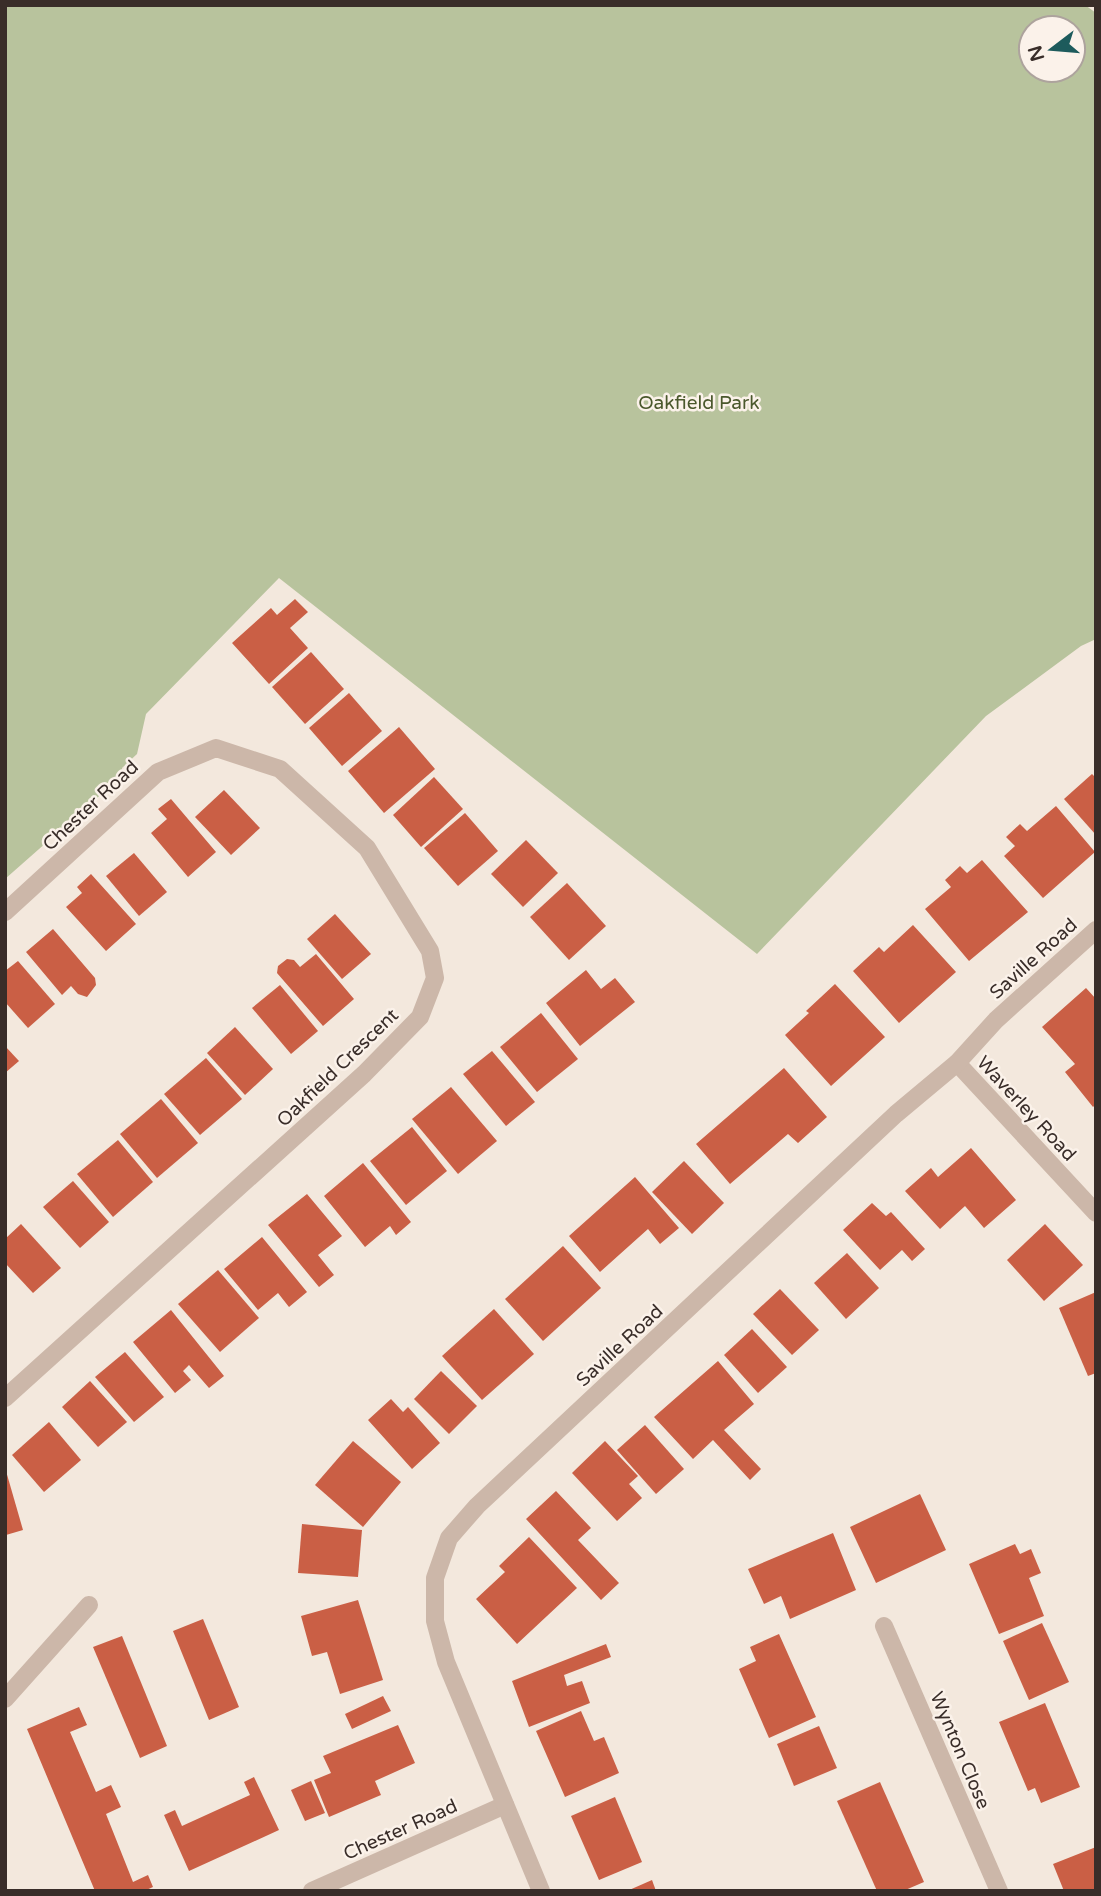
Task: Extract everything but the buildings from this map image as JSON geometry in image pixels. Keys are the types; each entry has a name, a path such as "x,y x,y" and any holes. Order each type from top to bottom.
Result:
{"street":[{"name":"Chester Road","path":"5,912 158,772 216,748"},
{"name":"Oakfield Crescent","path":"5,1398 364,1074 420,1017 435,978 430,951 367,848 280,769 216,748"},
{"name":"Saville Road","path":"541,1891 446,1662 435,1621 435,1578 449,1538 477,1506 876,1133 957,1063 996,1020 1096,930"},
{"name":"Waverley Road","path":"957,1063 1096,1213"},
{"path":"5,1699 89,1605"},
{"name":"Wynton Close","path":"884,1626 999,1891"},
{"name":"Chester Road","path":"312,1891 505,1805"}],"green space":[{"name":"Oakfield Park","path":"5,5 1085,5 1096,13 1096,639 1081,646 986,716 757,954 279,578 146,714 137,754 122,768 123,775 5,879"}]}
